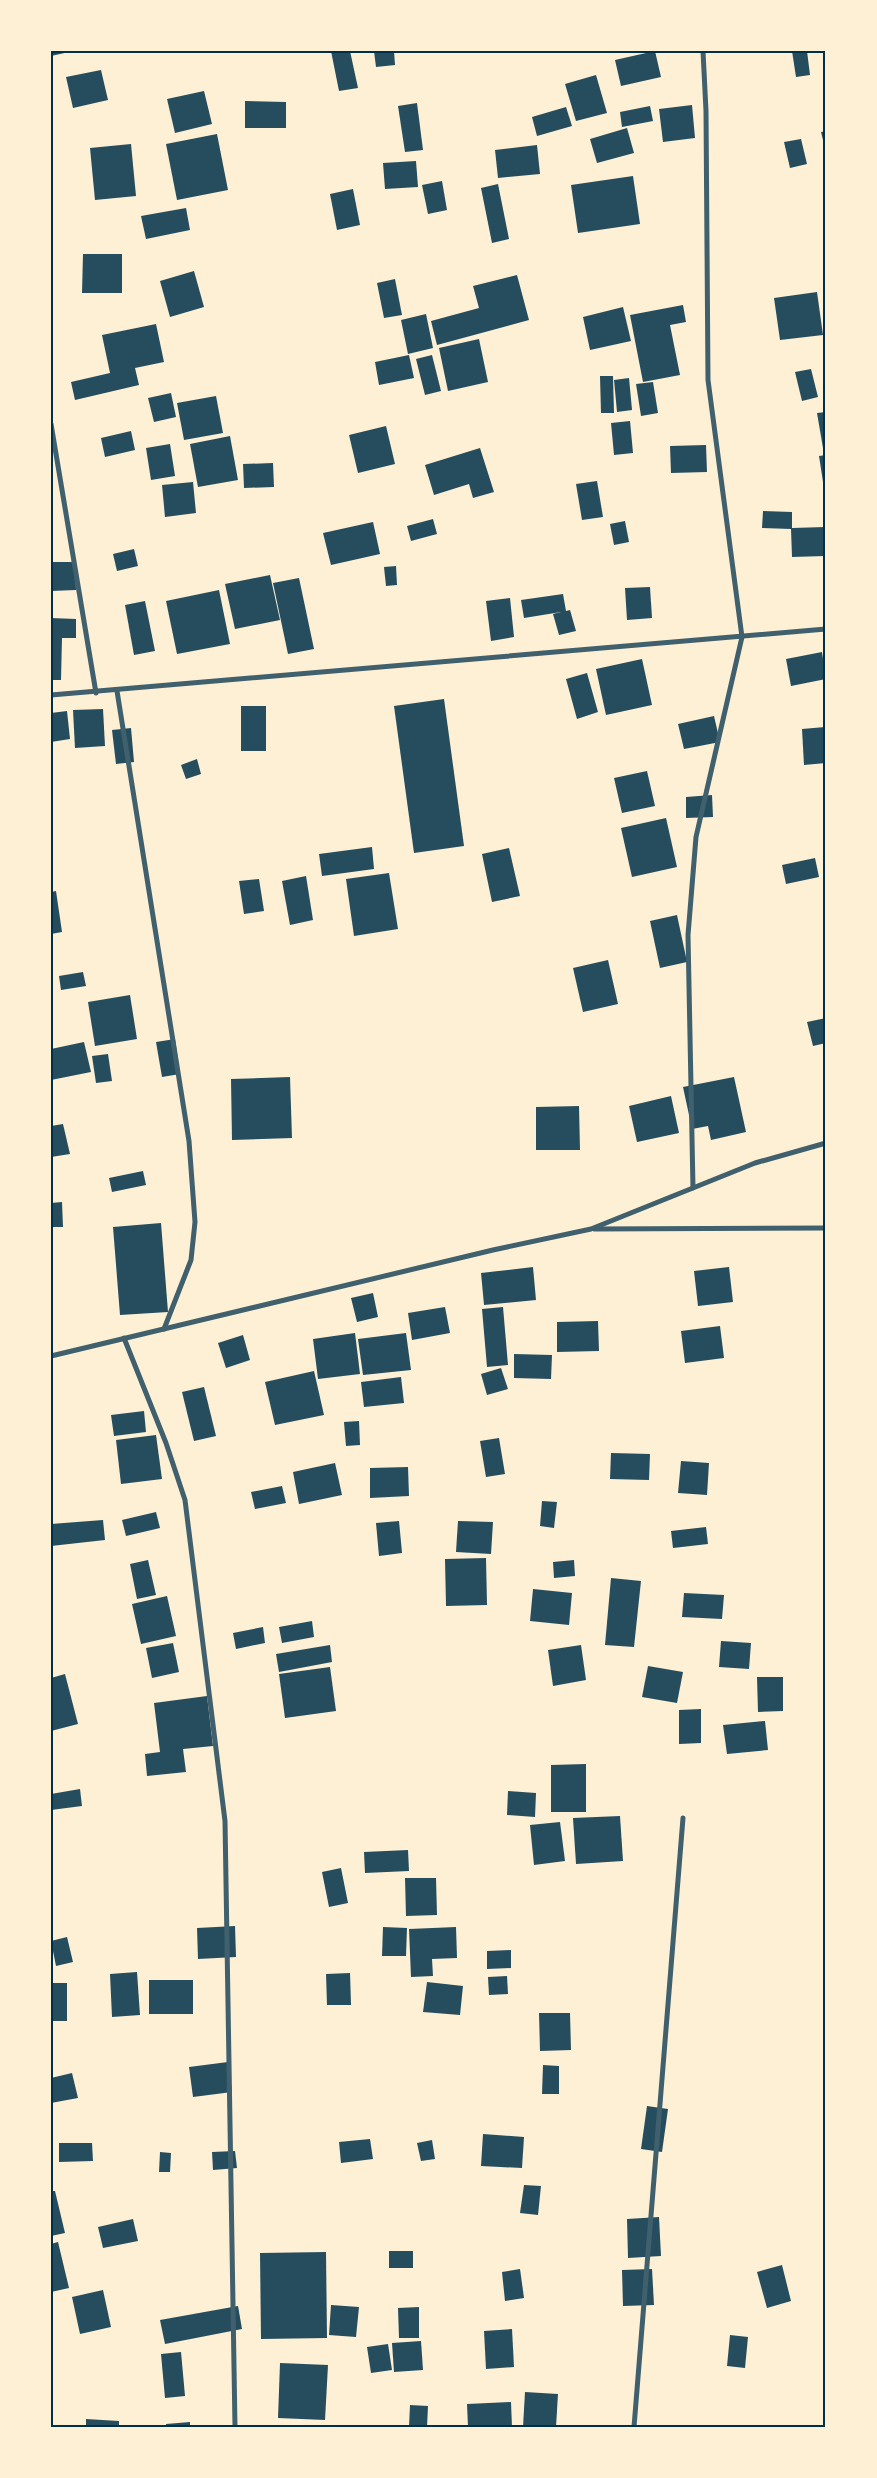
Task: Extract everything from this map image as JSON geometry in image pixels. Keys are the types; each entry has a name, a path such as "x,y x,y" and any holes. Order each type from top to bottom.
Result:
{"street":[{"path":"692,1188 688,935 694,856 696,837 742,637 708,380 706,111 703,51"},
{"path":"51,424 96,693"},
{"path":"51,695 96,693 826,629"},
{"path":"117,691 188,1141 196,1222 191,1260 164,1329"},
{"path":"51,1356 493,1250 591,1230 755,1163 826,1143"},
{"path":"591,1230 826,1228"},
{"path":"124,1338 166,1443 185,1500 225,1821 235,2427"},
{"path":"634,2427 683,1818"}],"building":[{"path":"51,51 69,51 69,52 51,56"},
{"path":"331,51 350,51 358,88 339,91"},
{"path":"374,51 394,51 395,65 376,67"},
{"path":"655,51 661,77 621,86 615,60"},
{"path":"792,51 807,51 810,75 796,77"},
{"path":"101,70 108,100 73,108 66,77"},
{"path":"596,75 607,113 576,121 565,84"},
{"path":"204,91 212,124 175,133 167,99"},
{"path":"245,101 286,102 286,128 245,128"},
{"path":"417,103 423,150 405,152 398,106"},
{"path":"692,105 695,138 663,142 659,109"},
{"path":"650,106 653,121 622,127 620,112"},
{"path":"566,107 572,126 537,136 532,117"},
{"path":"627,128 634,153 597,163 590,139"},
{"path":"826,131 826,148 825,148 821,132"},
{"path":"217,134 228,190 177,200 166,144"},
{"path":"801,139 807,164 790,168 784,142"},
{"path":"131,144 136,196 95,200 90,148"},
{"path":"537,145 540,174 498,178 495,150"},
{"path":"416,161 418,187 385,189 383,163"},
{"path":"633,176 640,224 578,233 571,185"},
{"path":"442,181 447,210 428,214 422,185"},
{"path":"498,184 509,239 492,243 481,188"},
{"path":"353,189 360,225 337,230 330,194"},
{"path":"186,208 190,230 146,239 141,216"},
{"path":"83,254 122,254 122,293 82,293"},
{"path":"194,271 204,307 170,317 160,281"},
{"path":"517,275 529,320 437,345 431,321 479,308 473,286"},
{"path":"395,279 402,315 384,318 377,283"},
{"path":"817,292 823,335 780,340 774,298"},
{"path":"683,305 686,322 670,325 680,375 643,382 630,315"},
{"path":"623,307 631,341 590,350 583,317"},
{"path":"426,314 433,348 408,354 401,320"},
{"path":"156,324 164,362 135,368 139,385 75,400 71,382 110,373 102,335"},
{"path":"479,339 488,382 448,391 439,348"},
{"path":"409,355 414,378 379,385 375,362"},
{"path":"432,355 441,391 425,395 416,359"},
{"path":"811,369 818,397 802,401 795,372"},
{"path":"600,376 613,376 614,413 601,413"},
{"path":"629,378 632,410 617,412 614,380"},
{"path":"653,382 658,413 641,416 636,384"},
{"path":"171,393 176,417 154,422 148,398"},
{"path":"216,396 223,433 184,440 177,403"},
{"path":"826,412 826,453 824,454 817,413"},
{"path":"630,421 633,453 614,455 611,423"},
{"path":"386,426 395,464 358,473 349,435"},
{"path":"131,431 135,450 105,457 101,438"},
{"path":"230,436 238,480 198,487 190,444"},
{"path":"170,444 175,476 151,480 146,448"},
{"path":"706,445 707,472 671,473 670,446"},
{"path":"480,448 494,492 473,498 469,484 434,495 425,465"},
{"path":"826,455 826,481 823,482 819,456"},
{"path":"273,463 274,487 244,488 243,464"},
{"path":"597,481 603,517 582,520 576,484"},
{"path":"193,482 196,513 165,517 162,485"},
{"path":"763,511 792,512 792,528 825,527 825,556 792,557 791,529 762,528"},
{"path":"433,519 437,534 411,541 407,526"},
{"path":"625,521 629,542 614,545 610,524"},
{"path":"373,522 380,554 331,565 323,533"},
{"path":"134,549 138,566 117,571 113,554"},
{"path":"51,562 75,562 76,590 51,591"},
{"path":"396,566 397,585 386,586 384,567"},
{"path":"270,575 280,620 235,629 225,584"},
{"path":"299,578 314,649 288,654 273,583"},
{"path":"650,587 652,618 627,620 625,588"},
{"path":"219,590 230,644 177,654 166,601"},
{"path":"563,594 566,611 570,610 576,631 559,635 553,614 561,612 524,618 521,600"},
{"path":"510,598 514,637 491,641 486,601"},
{"path":"145,601 155,651 134,655 125,605"},
{"path":"51,618 76,619 76,638 62,638 61,680 51,680"},
{"path":"822,652 826,679 791,686 786,659"},
{"path":"642,659 652,705 606,715 596,669"},
{"path":"587,673 598,712 577,719 566,679"},
{"path":"444,699 464,846 414,853 394,706"},
{"path":"241,706 266,706 266,751 241,751"},
{"path":"103,709 105,746 75,748 73,710"},
{"path":"67,711 70,739 51,742 51,713"},
{"path":"714,716 720,742 684,749 678,724"},
{"path":"825,727 826,763 804,765 802,729"},
{"path":"131,728 134,762 116,764 112,730"},
{"path":"197,759 201,774 186,779 181,765"},
{"path":"647,771 655,806 622,813 614,778"},
{"path":"712,795 713,817 686,818 686,797"},
{"path":"666,818 677,867 632,877 621,828"},
{"path":"372,847 374,869 322,876 319,854"},
{"path":"509,848 520,896 492,902 482,854"},
{"path":"815,858 819,877 786,884 782,865"},
{"path":"389,873 398,929 354,936 346,879"},
{"path":"306,876 313,920 290,925 282,881"},
{"path":"259,879 264,911 244,914 239,881"},
{"path":"56,891 62,932 51,934 51,892"},
{"path":"677,915 687,962 660,968 650,921"},
{"path":"608,960 618,1004 583,1012 573,968"},
{"path":"83,972 86,986 61,990 59,976"},
{"path":"130,995 137,1039 95,1046 88,1002"},
{"path":"826,1018 826,1043 813,1046 807,1022"},
{"path":"175,1039 180,1074 162,1077 156,1042"},
{"path":"84,1042 91,1072 51,1080 51,1049"},
{"path":"108,1054 112,1081 96,1083 92,1056"},
{"path":"290,1077 292,1138 232,1140 231,1079"},
{"path":"734,1077 746,1132 711,1140 708,1126 692,1129 683,1087"},
{"path":"671,1096 679,1133 637,1142 629,1106"},
{"path":"579,1106 580,1150 536,1150 536,1107"},
{"path":"63,1124 70,1154 51,1157 51,1126"},
{"path":"143,1171 146,1185 112,1192 109,1178"},
{"path":"62,1202 63,1227 51,1227 51,1203"},
{"path":"161,1223 168,1312 120,1315 113,1227"},
{"path":"533,1267 536,1300 484,1305 481,1273"},
{"path":"729,1267 733,1302 698,1306 694,1271"},
{"path":"373,1293 378,1317 357,1322 351,1298"},
{"path":"445,1307 450,1333 412,1340 408,1313"},
{"path":"503,1307 508,1365 487,1367 482,1309"},
{"path":"598,1321 599,1351 557,1352 557,1322"},
{"path":"720,1326 724,1358 685,1363 681,1331"},
{"path":"355,1333 360,1374 318,1379 313,1339"},
{"path":"406,1333 411,1370 363,1375 358,1339"},
{"path":"243,1335 250,1360 226,1368 218,1343"},
{"path":"514,1354 552,1355 551,1379 514,1378"},
{"path":"501,1368 508,1389 487,1395 481,1374"},
{"path":"314,1371 324,1415 275,1425 265,1382"},
{"path":"401,1377 404,1403 364,1407 361,1382"},
{"path":"204,1387 216,1436 194,1441 182,1392"},
{"path":"144,1411 146,1432 114,1436 111,1415"},
{"path":"359,1421 360,1445 346,1446 344,1422"},
{"path":"156,1435 162,1479 121,1484 116,1440"},
{"path":"499,1438 505,1474 486,1477 480,1441"},
{"path":"611,1453 650,1454 649,1480 610,1479"},
{"path":"681,1461 709,1463 707,1495 678,1493"},
{"path":"335,1463 342,1495 299,1504 293,1472"},
{"path":"408,1467 409,1496 370,1498 370,1468"},
{"path":"282,1486 286,1503 255,1509 251,1492"},
{"path":"542,1501 557,1502 554,1528 540,1526"},
{"path":"156,1512 160,1528 126,1536 122,1520"},
{"path":"103,1520 105,1540 51,1546 51,1524"},
{"path":"399,1521 402,1553 379,1556 376,1523"},
{"path":"458,1521 493,1522 491,1554 456,1552"},
{"path":"706,1527 708,1544 673,1548 671,1531"},
{"path":"486,1558 487,1605 446,1606 445,1559"},
{"path":"148,1560 156,1595 137,1599 130,1564"},
{"path":"574,1560 575,1576 554,1578 553,1562"},
{"path":"611,1578 641,1581 634,1647 605,1645"},
{"path":"533,1589 572,1593 569,1625 530,1621"},
{"path":"684,1593 724,1595 722,1619 682,1617"},
{"path":"167,1596 176,1636 141,1644 132,1604"},
{"path":"312,1621 314,1637 282,1643 279,1627"},
{"path":"263,1627 265,1643 236,1649 233,1633"},
{"path":"721,1641 751,1643 749,1669 719,1667"},
{"path":"173,1643 179,1672 152,1678 146,1648"},
{"path":"330,1645 332,1662 279,1672 276,1654"},
{"path":"581,1645 586,1680 553,1686 548,1650"},
{"path":"648,1666 683,1672 677,1703 642,1697"},
{"path":"330,1667 336,1711 285,1718 279,1674"},
{"path":"65,1674 78,1724 51,1731 51,1678"},
{"path":"757,1677 783,1677 783,1711 758,1712"},
{"path":"207,1696 213,1746 183,1749 186,1772 147,1776 145,1754 160,1752 154,1703"},
{"path":"701,1709 701,1743 679,1744 679,1710"},
{"path":"765,1721 768,1750 727,1754 723,1725"},
{"path":"586,1764 586,1812 551,1812 551,1765"},
{"path":"80,1789 82,1806 51,1810 51,1794"},
{"path":"508,1791 536,1793 535,1817 507,1815"},
{"path":"620,1816 623,1861 576,1864 573,1818"},
{"path":"560,1822 565,1861 534,1865 530,1825"},
{"path":"408,1850 409,1871 365,1873 364,1852"},
{"path":"341,1868 348,1903 329,1907 322,1872"},
{"path":"405,1878 436,1878 437,1915 406,1916"},
{"path":"235,1926 236,1957 198,1959 197,1928"},
{"path":"383,1927 407,1928 406,1956 382,1956"},
{"path":"456,1927 457,1958 432,1959 433,1976 411,1977 409,1929"},
{"path":"67,1937 73,1962 56,1966 51,1941"},
{"path":"511,1950 511,1968 487,1969 487,1951"},
{"path":"137,1972 140,2015 112,2017 110,1974"},
{"path":"350,1973 351,2005 327,2005 326,1974"},
{"path":"507,1976 508,1994 489,1995 488,1977"},
{"path":"149,1980 193,1980 193,2014 149,2014"},
{"path":"427,1982 463,1986 460,2015 423,2012"},
{"path":"51,1983 67,1983 67,2021 51,2021"},
{"path":"539,2013 570,2013 571,2050 540,2051"},
{"path":"228,2062 232,2092 193,2097 189,2067"},
{"path":"543,2065 559,2066 559,2094 542,2094"},
{"path":"72,2073 78,2098 51,2103 51,2078"},
{"path":"647,2106 668,2109 662,2152 641,2149"},
{"path":"483,2134 524,2137 522,2168 481,2166"},
{"path":"370,2139 373,2159 341,2163 339,2142"},
{"path":"432,2140 435,2159 421,2161 417,2143"},
{"path":"59,2143 92,2143 93,2161 59,2162"},
{"path":"235,2151 237,2168 213,2170 212,2152"},
{"path":"160,2152 171,2153 170,2172 159,2172"},
{"path":"524,2185 541,2186 538,2215 520,2213"},
{"path":"51,2191 55,2191 65,2233 51,2236"},
{"path":"659,2217 661,2256 628,2258 627,2219"},
{"path":"133,2219 138,2241 103,2248 98,2227"},
{"path":"58,2242 69,2288 51,2292 51,2244"},
{"path":"389,2251 413,2251 413,2268 389,2268"},
{"path":"326,2252 327,2338 261,2339 260,2253"},
{"path":"782,2265 791,2301 767,2308 757,2272"},
{"path":"520,2269 524,2298 505,2301 502,2272"},
{"path":"652,2269 654,2305 623,2306 622,2270"},
{"path":"103,2290 111,2327 80,2334 72,2297"},
{"path":"331,2305 359,2307 356,2337 329,2335"},
{"path":"238,2306 242,2329 165,2344 160,2320"},
{"path":"419,2307 419,2338 399,2338 398,2308"},
{"path":"512,2329 514,2367 486,2369 484,2331"},
{"path":"730,2335 748,2337 745,2368 727,2366"},
{"path":"421,2341 423,2370 394,2372 392,2343"},
{"path":"388,2344 392,2370 371,2373 367,2347"},
{"path":"181,2352 185,2396 165,2398 161,2354"},
{"path":"280,2363 328,2365 325,2420 278,2418"},
{"path":"525,2392 558,2394 556,2427 523,2427"},
{"path":"511,2402 512,2427 468,2427 467,2404"},
{"path":"410,2405 428,2406 427,2427 409,2427"},
{"path":"86,2419 119,2421 119,2427 86,2427"},
{"path":"190,2422 190,2427 166,2427 166,2424"}]}
